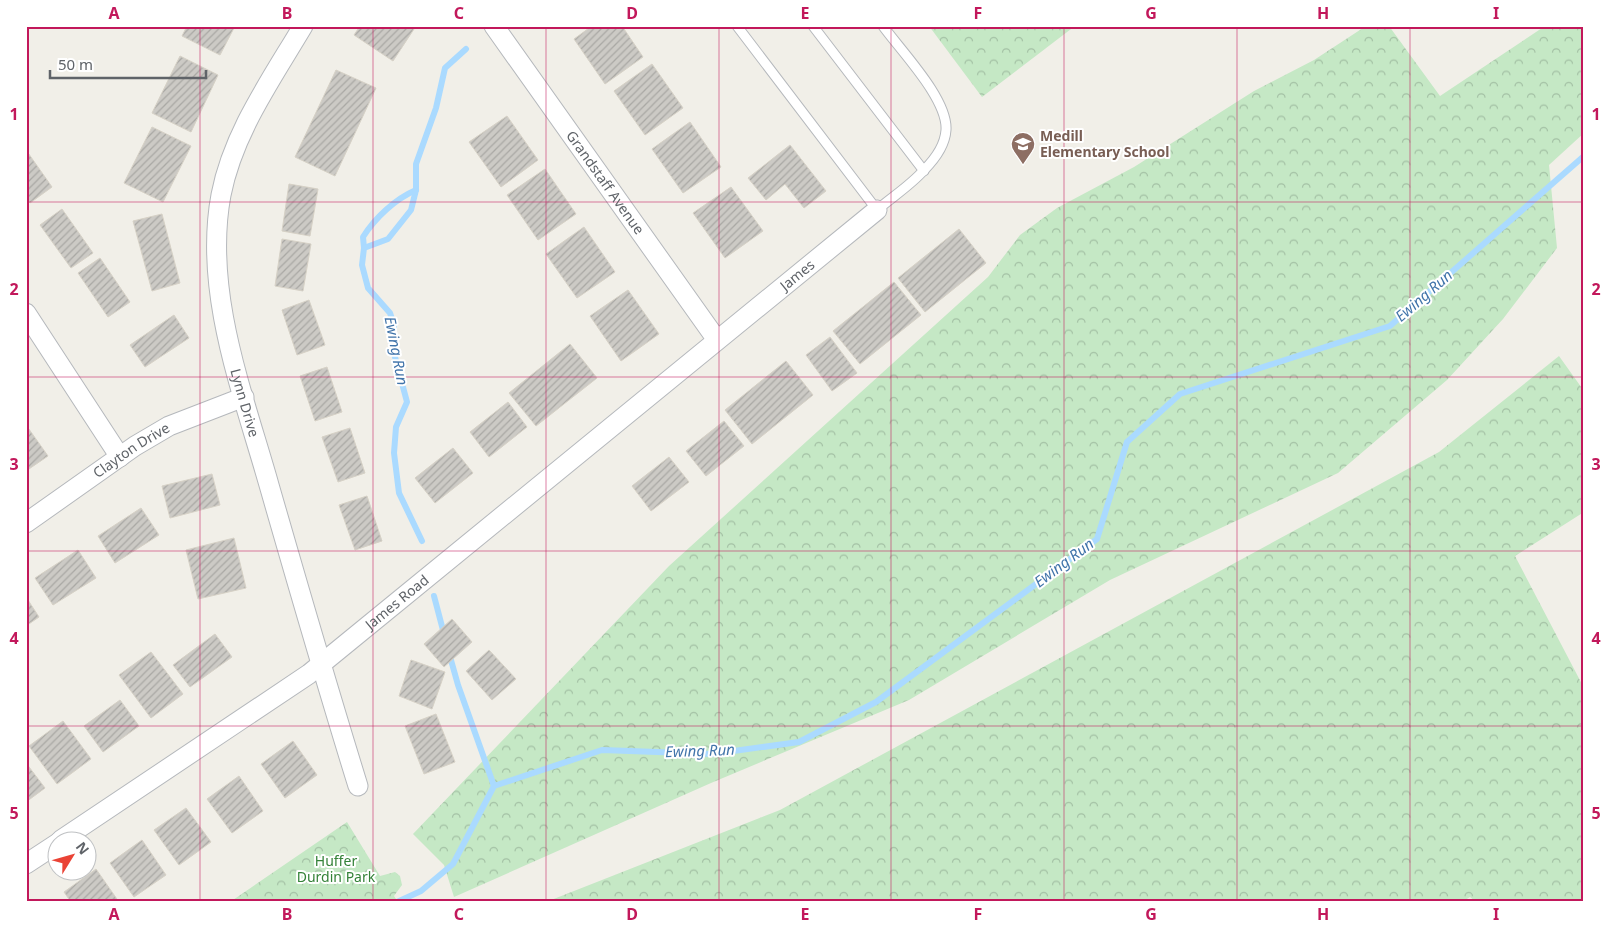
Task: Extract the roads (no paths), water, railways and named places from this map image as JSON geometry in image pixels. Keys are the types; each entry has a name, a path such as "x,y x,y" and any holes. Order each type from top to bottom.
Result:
{"street":[{"name":"Lynn Drive","path":"303,26 240,137 221,194 216,230 218,283 244,397 320,664 358,786"},
{"name":"Grandstaff Avenue","path":"494,26 717,340"},
{"name":"James","path":"717,340 877,210"},
{"path":"26,313 120,456"},
{"name":"James Road","path":"76,830 320,664 717,340"},
{"name":"Clayton Drive","path":"26,523 120,456 169,426 244,397"},
{"path":"26,864 48,850"}],"lane":[{"path":"737,26 877,210 924,171 941,148 946,131 945,116 937,98 883,26"},
{"path":"813,26 924,171"}],"waterway":[{"name":"Ewing Run","path":"422,541 399,493 394,453 396,427 407,402 391,342 394,325 390,313 368,288 362,265 364,248 388,239 411,210 416,190 416,164 436,108 445,68 466,49"},
{"name":"Ewing Run","path":"397,902 421,891 453,864 494,786 602,750 712,754 799,742 876,702 1097,539 1127,442 1180,394 1390,326 1584,156"},
{"path":"364,248 363,237 373,223 393,204 416,190"},
{"name":"Ewing Run","path":"434,596 444,634"},
{"name":"Ewing Run","path":"449,653 458,685 494,786"}],"place":[{"name":"Medill Elementary School","path":"1023,165"}],"park label":[{"name":"Huffer Durdin Park","path":"336,870"}]}
